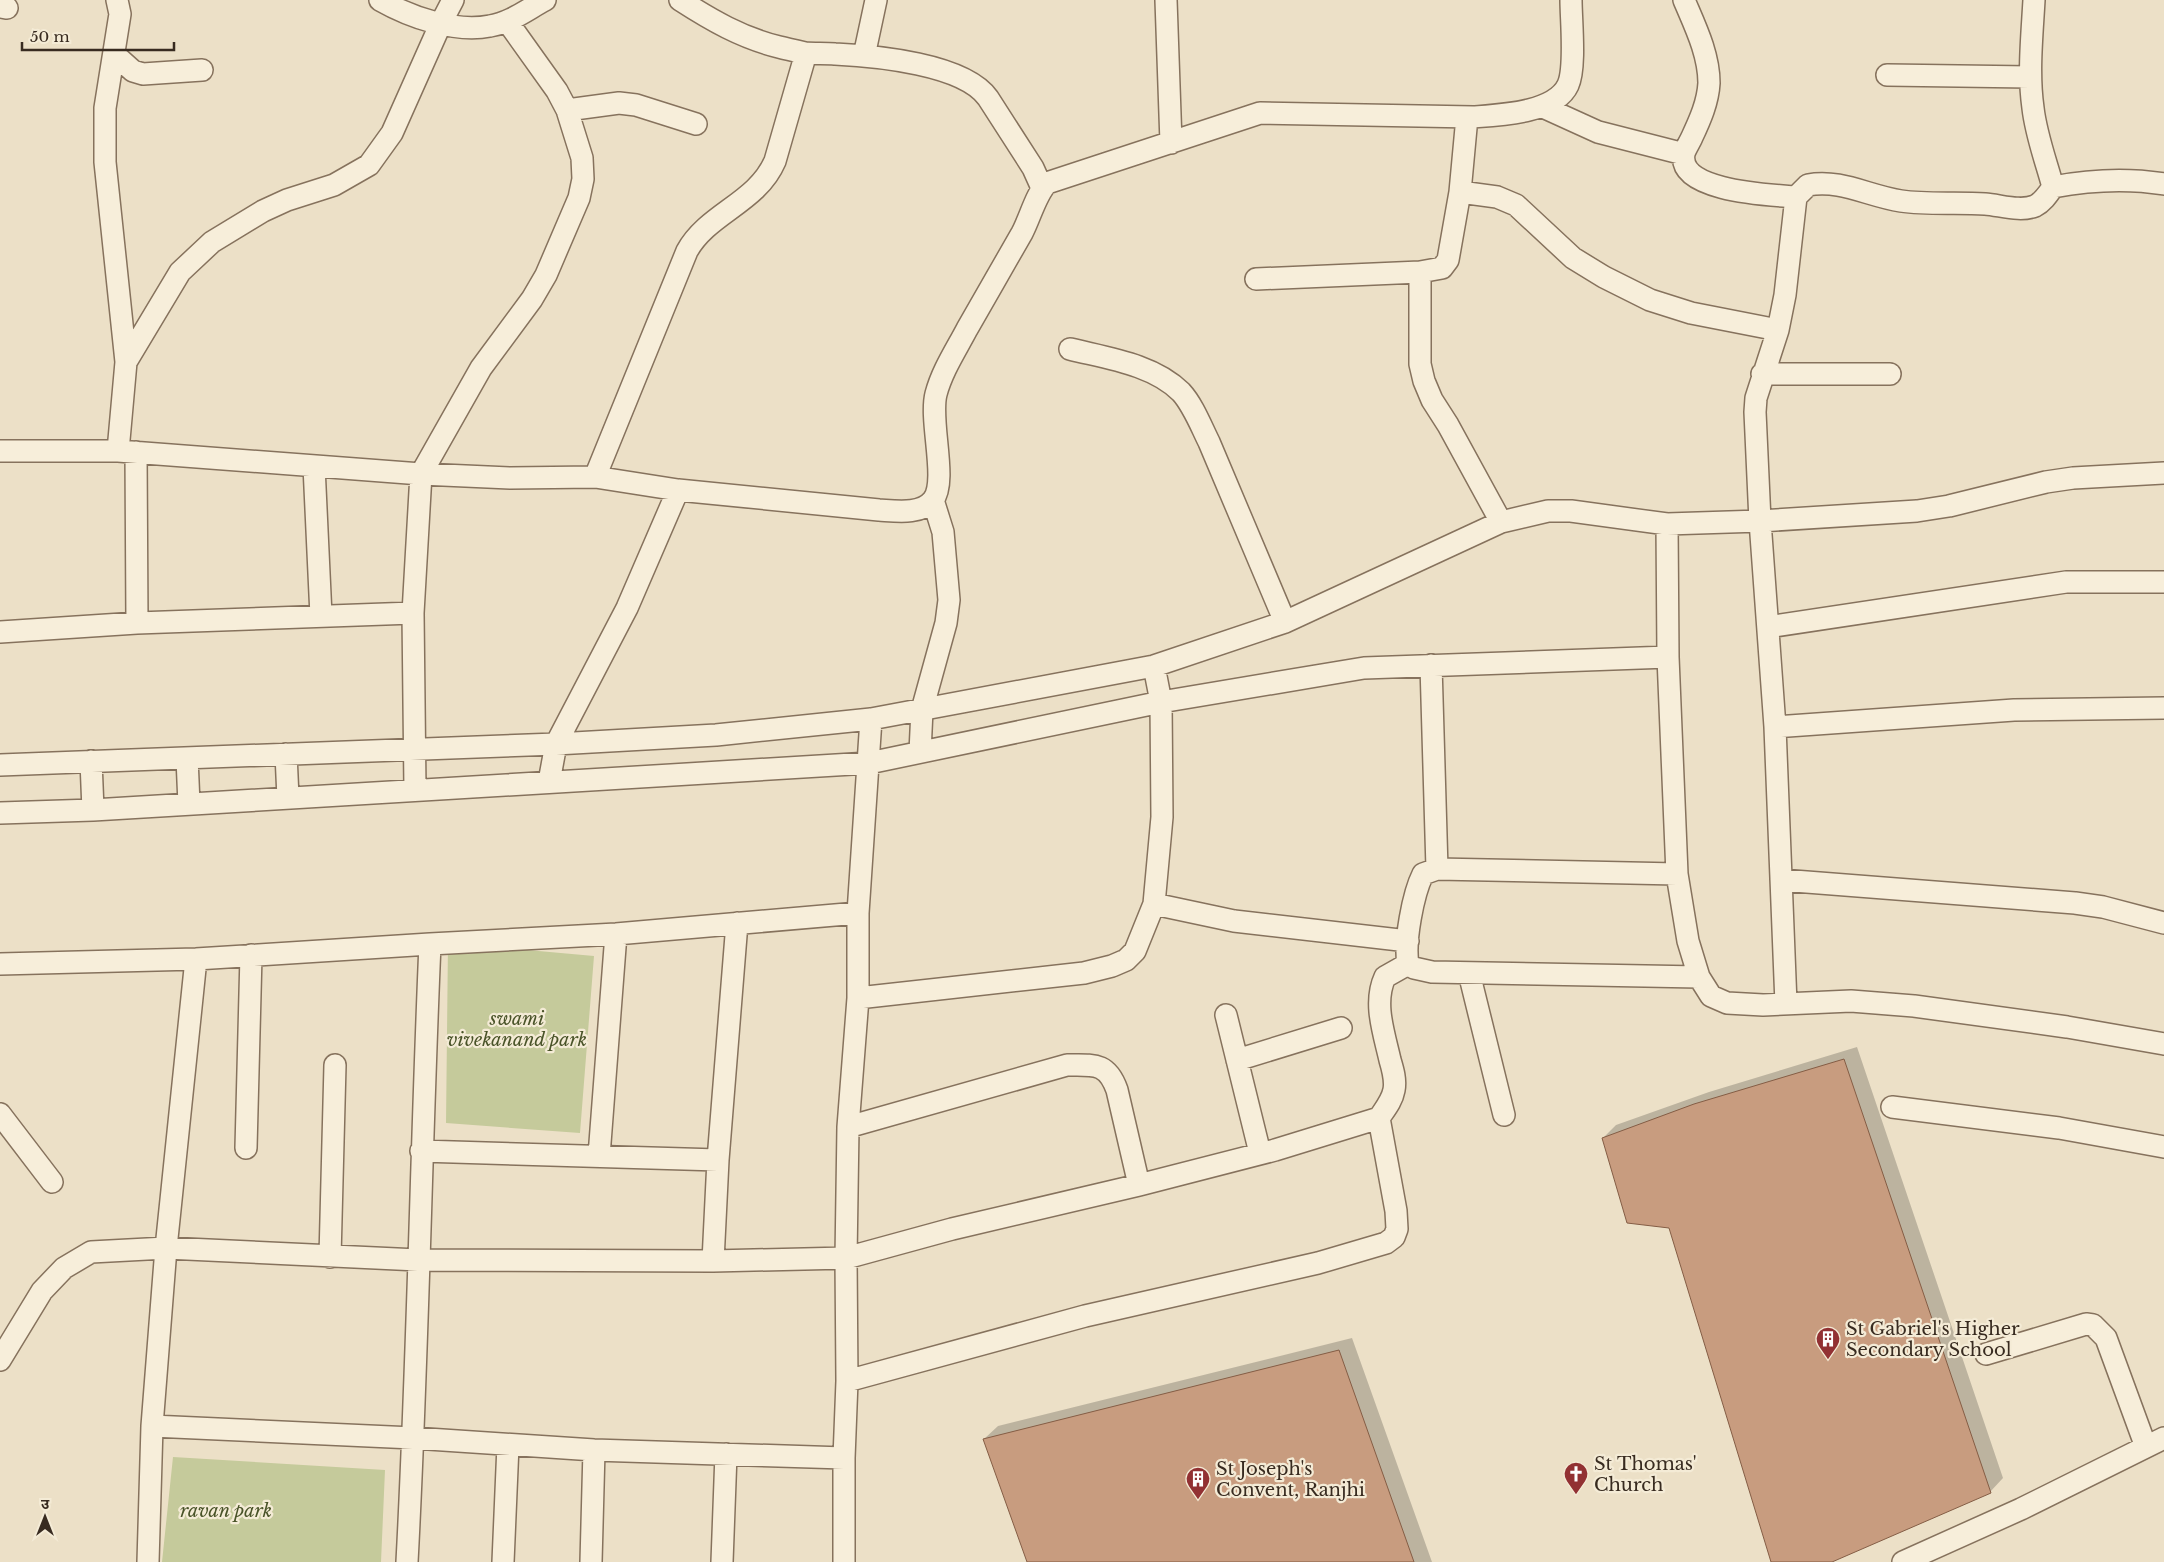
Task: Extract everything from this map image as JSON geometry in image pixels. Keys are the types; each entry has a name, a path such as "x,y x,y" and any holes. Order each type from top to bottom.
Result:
{"street":[{"path":"117,0 120,14 105,108 105,162 126,362 127,451 137,623"},
{"path":"380,0 413,15 475,28 492,26 507,21 546,0"},
{"path":"126,362 180,272 212,242 263,211 287,200 334,185 368,165 392,133 441,22 453,0"},
{"path":"680,0 718,24 743,35 806,53 864,56 929,67 952,73 974,83 983,90 1033,168 1042,188"},
{"path":"864,56 876,0"},
{"path":"1166,0 1171,143"},
{"path":"0,451 127,451 421,474 510,478 595,477 678,490 879,510 912,511 924,507 933,500 937,491 939,476 934,416 938,388 951,358 1023,231 1042,188 1047,182 1260,113 1477,116 1543,107 1560,96 1568,84 1571,71 1570,0"},
{"path":"1684,0 1696,28 1708,66 1709,85 1705,104 1684,154 1688,169 1698,178 1713,185 1739,192 1796,198"},
{"path":"2034,0 2030,77 2035,122 2053,187"},
{"path":"415,790 413,613 421,474 481,368 546,276 579,198 583,179 582,158 567,110 557,91 507,21"},
{"path":"595,477 693,240 760,185 769,174 775,160 806,53"},
{"path":"114,54 134,71 144,74 202,70"},
{"path":"1887,75 2030,77"},
{"path":"567,110 619,103 636,105 696,124"},
{"path":"1543,107 1598,132 1684,154"},
{"path":"1256,278 1420,272 1442,268 1448,260 1460,192 1477,116"},
{"path":"1786,1004 1775,727 1760,521 1755,412 1756,398 1762,374 1778,330 1785,295 1796,198 1808,185 1836,183 1874,195 1902,201 1987,204 2021,208 2034,206 2045,198 2053,187 2085,181 2112,180 2164,184"},
{"path":"1460,192 1497,198 1516,205 1573,258 1604,277 1650,300 1691,313 1778,330"},
{"path":"1420,272 1422,372 1432,400 1448,425 1501,522"},
{"path":"1070,349 1144,369 1162,378 1181,392 1209,442 1284,622"},
{"path":"1762,374 1890,374"},
{"path":"314,466 322,616"},
{"path":"0,765 556,744 716,735 872,719 1154,666 1284,622 1501,522 1548,511 1571,512 1667,524 1760,521 1917,511 1949,506 2055,481 2109,475 2164,473"},
{"path":"549,782 556,744 627,608 678,490"},
{"path":"920,752 922,710 946,623 949,600 943,532 933,500"},
{"path":"1667,524 1668,657 1677,874 1688,941 1700,977 1711,996 1727,1003 1763,1005 1850,1001 1914,1006 2067,1027 2164,1044"},
{"path":"1768,627 2066,582 2164,582"},
{"path":"0,632 137,623 413,613"},
{"path":"0,813 93,810 869,763 1161,702 1364,668 1668,657"},
{"path":"1431,665 1437,869"},
{"path":"858,998 1084,973 1112,966 1126,960 1135,950 1154,904 1162,817 1161,702 1154,666"},
{"path":"1775,727 2014,710 2164,708"},
{"path":"844,1562 848,1127 858,998 858,912 872,719"},
{"path":"286,754 288,798"},
{"path":"187,758 189,804"},
{"path":"91,761 93,810"},
{"path":"1408,964 1408,941 1418,883 1423,874 1437,869 1677,874"},
{"path":"1781,880 2075,903 2164,923"},
{"path":"1154,904 1234,921 1408,941"},
{"path":"0,964 196,959 616,934 858,912"},
{"path":"713,1261 718,1160 737,923"},
{"path":"599,1156 616,934"},
{"path":"407,1562 430,944"},
{"path":"246,1148 251,955"},
{"path":"148,1562 152,1426 166,1248 196,959"},
{"path":"1408,964 1414,968 1432,972 1700,977"},
{"path":"847,1381 1085,1316 1318,1263 1386,1243 1394,1237 1397,1220 1379,1118 1392,1096 1394,1076 1381,1021 1380,995 1385,977 1408,964"},
{"path":"1469,972 1504,1115"},
{"path":"1226,1015 1260,1153"},
{"path":"1237,1060 1341,1028"},
{"path":"330,1257 335,1065"},
{"path":"848,1127 1067,1065 1100,1067 1112,1075 1117,1090 1138,1185"},
{"path":"1892,1107 2059,1128 2164,1148"},
{"path":"0,1114 52,1182"},
{"path":"0,1360 42,1291 64,1268 90,1252 166,1248 418,1260 713,1261 846,1258 952,1229 1138,1185 1260,1153 1379,1118"},
{"path":"422,1151 718,1160"},
{"path":"1903,1562 2021,1509 2155,1442 2106,1338 2093,1325 2086,1324 1986,1354"},
{"path":"152,1426 413,1438 594,1450 844,1458"},
{"path":"503,1562 508,1445"},
{"path":"591,1562 594,1450"},
{"path":"722,1562 726,1454"}],"green space":[{"name":"swami vivekanand park","path":"448,943 594,956 580,1133 446,1123"},
{"name":"ravan park","path":"173,1457 385,1470 381,1562 162,1562"}],"building":[{"name":"St Gabriel's Higher Secondary School","path":"1844,1059 1991,1493 1832,1562 1771,1562 1669,1228 1627,1223 1602,1138 1694,1104"},
{"name":"St Joseph's Convent, Ranjhi","path":"1339,1350 1414,1562 1027,1562 983,1439"}],"place":[{"name":"St Gabriel's Higher Secondary School","path":"1828,1360"},
{"name":"St Thomas' Church","path":"1576,1495"},
{"name":"St Joseph's Convent, Ranjhi","path":"1198,1500"}]}
